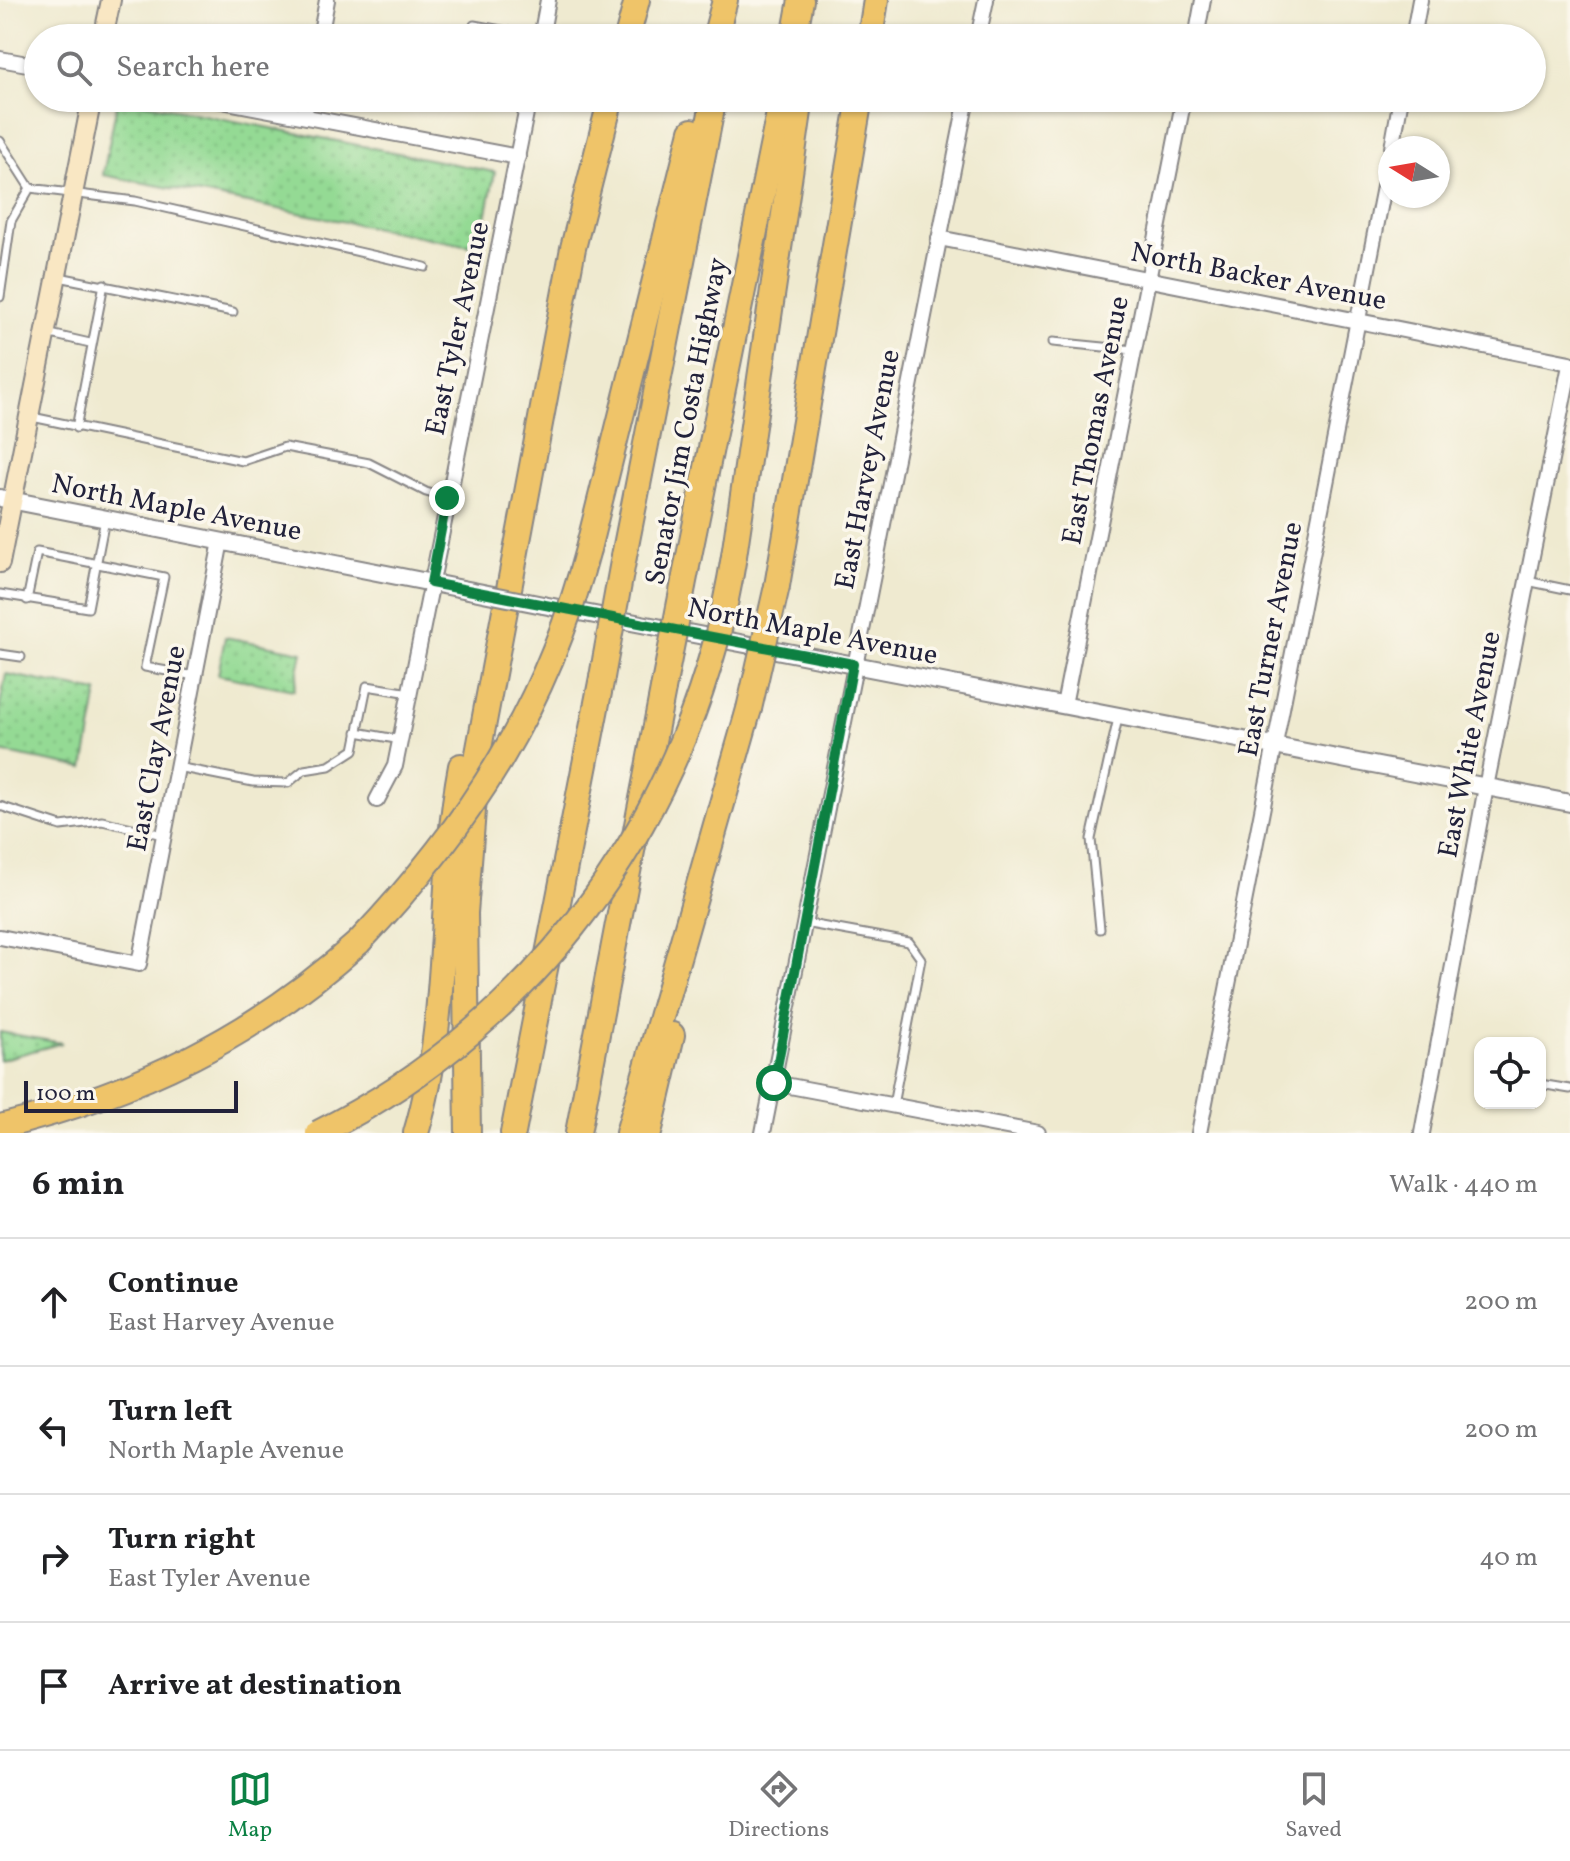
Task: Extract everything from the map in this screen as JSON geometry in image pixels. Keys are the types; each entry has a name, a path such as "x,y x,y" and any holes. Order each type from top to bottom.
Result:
{"highway":[{"path":"719,24 725,0"},
{"path":"728,24 733,0"},
{"path":"797,24 801,0"},
{"path":"809,24 812,0"},
{"path":"872,24 876,0"},
{"path":"631,24 636,4"},
{"path":"468,1133 465,913 471,809 516,547 573,248 607,112"},
{"path":"0,1127 79,1105 207,1050 285,1005 359,942 438,854 518,733 558,646 588,549 697,112"},
{"name":"Senator Jim Costa Highway","path":"513,1133 711,112"},
{"name":"Senator Jim Costa Highway","path":"578,1133 687,566 779,112"},
{"path":"318,1133 372,1103 458,1043 533,975 602,892 646,821 693,718 718,640 734,556 799,112"},
{"path":"649,1133 777,586 858,112"},
{"path":"416,1133 433,1045 454,805 470,724 516,547"},
{"path":"628,1133 749,709"}],"main road":[{"path":"106,24 111,0"},
{"path":"0,563 6,499 29,416 89,112"}],"street":[{"path":"323,24 327,0"},
{"path":"543,24 548,0"},
{"path":"981,24 986,0"},
{"path":"1199,24 1203,0"},
{"path":"1416,24 1420,0"},
{"path":"0,59 24,63"},
{"path":"282,112 518,157"},
{"path":"304,116 305,112"},
{"name":"East Tyler Avenue","path":"377,800 389,784 401,740 526,112"},
{"name":"East Harvey Avenue","path":"763,1133 964,112"},
{"name":"East Thomas Avenue","path":"1064,705 1181,112"},
{"path":"1394,136 1398,112"},
{"name":"East Turner Avenue","path":"1199,1133 1380,208"},
{"name":"North Backer Avenue","path":"939,238 1570,364"},
{"name":"East White Avenue","path":"1422,1133 1486,787 1570,364"},
{"name":"North Maple Avenue","path":"6,499 1570,803"},
{"name":"East Clay Avenue","path":"0,937 139,964 221,541"},
{"path":"774,1083 893,1105 982,1127 1038,1133"}],"lane":[{"path":"0,141 30,188"},
{"path":"30,188 135,201 425,267"},
{"path":"0,297 11,221 30,188"},
{"path":"57,277 233,312"},
{"path":"76,428 90,343 104,284"},
{"path":"46,333 90,343"},
{"path":"1053,342 1134,350"},
{"path":"29,416 243,461 285,447 369,463 426,492 447,498"},
{"path":"0,594 88,608 105,519"},
{"path":"27,600 37,552 164,577 145,667 195,676"},
{"path":"1527,581 1570,590"},
{"path":"0,654 21,657"},
{"path":"177,767 253,782 288,783 304,770 329,766 354,750 367,686 410,693"},
{"path":"1100,929 1091,839 1118,716"},
{"path":"357,732 401,740"},
{"path":"0,806 61,826 102,821 164,835"},
{"path":"804,923 909,942 921,959 893,1105"},
{"path":"1546,1085 1570,1089"}],"green space":[{"path":"115,112 189,112 495,172 480,248 103,175"},
{"path":"225,637 302,652 294,690 218,675"},
{"path":"6,674 98,692 84,768 0,752 0,705"},
{"path":"0,1032 62,1043 0,1060"}],"route":[{"path":"447,498 431,583 853,664 774,1083"}]}
